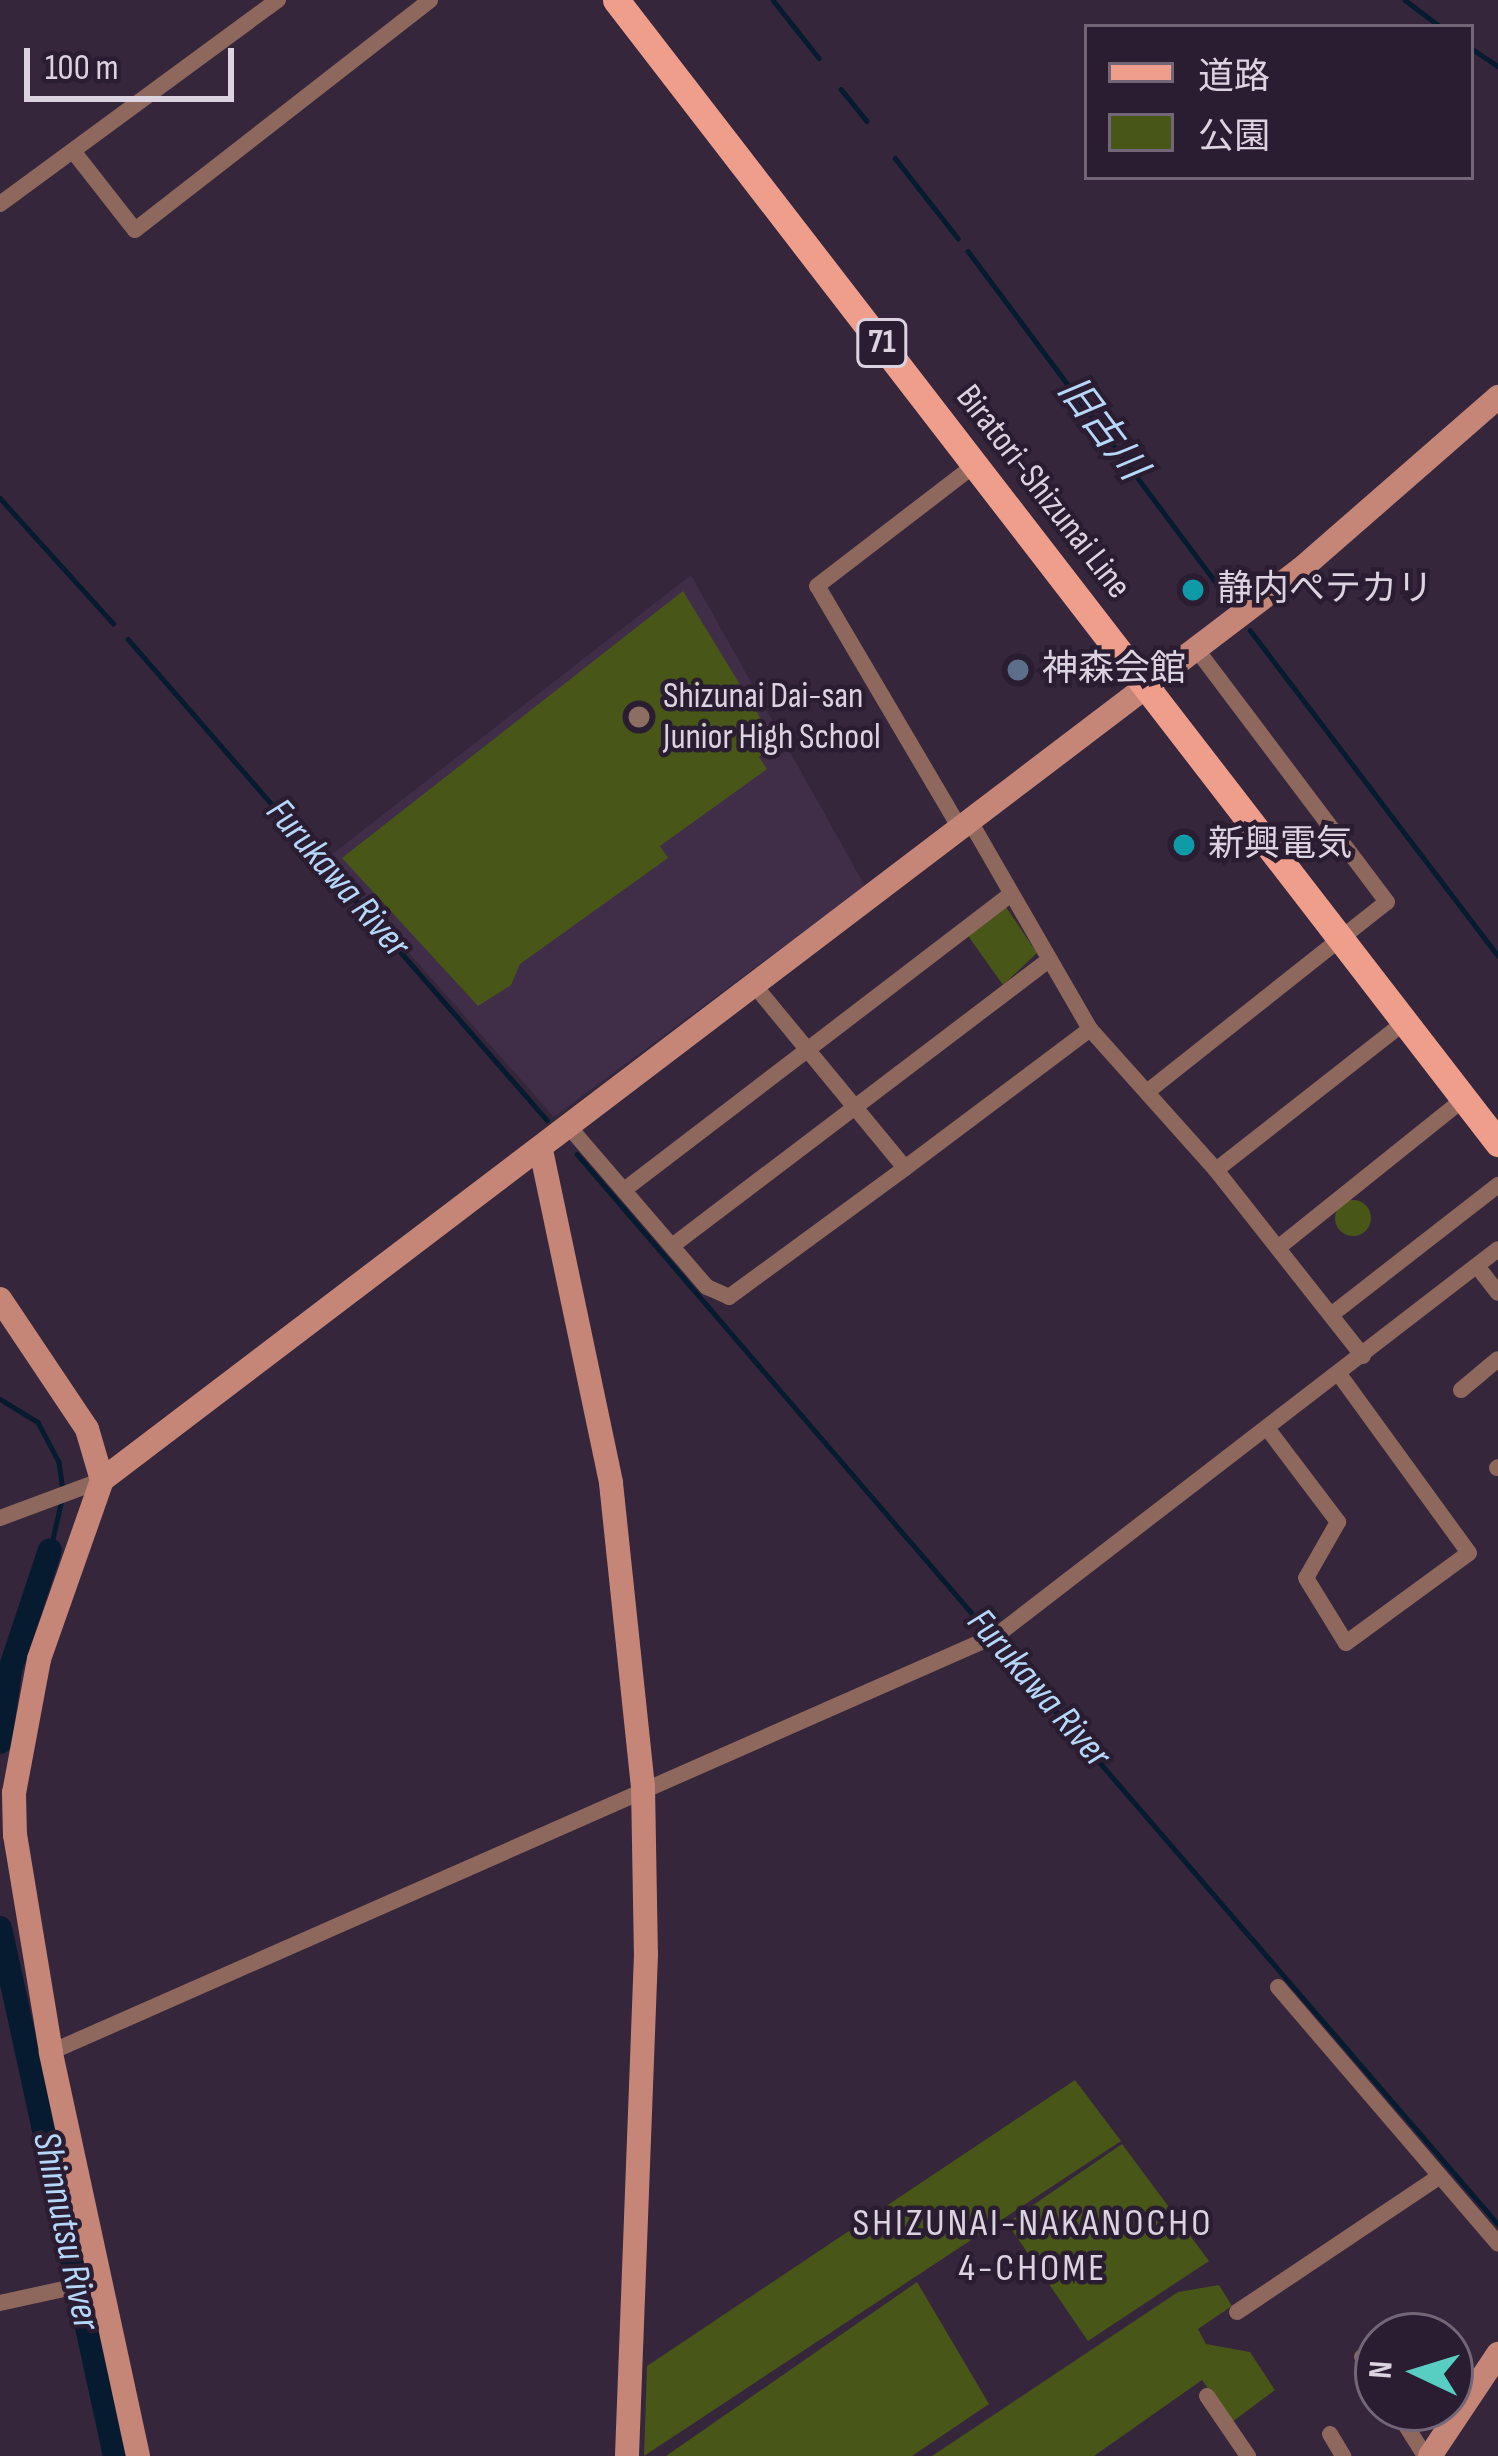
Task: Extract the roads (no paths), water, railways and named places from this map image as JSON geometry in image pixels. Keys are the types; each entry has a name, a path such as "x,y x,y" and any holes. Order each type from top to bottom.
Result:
{"main road":[{"name":"Biratori-Shizunai Line","path":"616,0 1498,1143"}],"street":[{"path":"0,204 278,0"},
{"path":"73,151 135,230 430,0"},
{"path":"0,1518 102,1480 1197,650 1377,507 1498,397"},
{"path":"976,464 818,586 1090,1029 1216,1169 1363,1356"},
{"path":"1147,1092 1387,902 1197,650"},
{"path":"624,1190 1011,894"},
{"path":"672,1246 1048,961"},
{"path":"755,986 905,1168"},
{"path":"1216,1169 1405,1022"},
{"path":"570,1128 718,1295 742,1293 1090,1029"},
{"path":"1279,1247 1464,1100"},
{"path":"541,1150 611,1483 644,1786 646,1954 627,2456"},
{"path":"1331,1316 1498,1185"},
{"path":"51,2052 644,1786 991,1638 1498,1249"},
{"path":"1477,1265 1498,1293"},
{"path":"0,1299 88,1429 102,1480 39,1659 14,1793 19,1888 94,2282 138,2456"},
{"path":"1461,1390 1498,1359"},
{"path":"1267,1428 1338,1522 1306,1578 1346,1643 1468,1553 1339,1374"},
{"path":"1278,1987 1498,2245"},
{"path":"1237,2312 1440,2176"},
{"path":"0,2303 94,2282"},
{"path":"1428,2456 1498,2354"},
{"path":"1208,2396 1248,2456"},
{"path":"1330,2434 1343,2456"}],"waterway":[{"name":"旧古川","path":"773,0 819,58"},
{"path":"1405,0 1437,24"},
{"path":"1474,50 1498,66"},
{"name":"旧古川","path":"841,89 867,121"},
{"name":"旧古川","path":"895,158 958,238"},
{"name":"旧古川","path":"968,251 1234,607"},
{"name":"Furukawa River","path":"0,498 113,623"},
{"name":"旧古川","path":"1250,630 1498,955"},
{"name":"Furukawa River","path":"128,639 547,1120"},
{"name":"Furukawa River","path":"577,1154 988,1632"},
{"path":"0,1399 38,1422 59,1462 63,1491"},
{"path":"50,1550 61,1502"},
{"path":"0,1742 10,1670 50,1550"},
{"name":"Furukawa River","path":"995,1641 1498,2224"},
{"name":"Shinnutsu River","path":"0,1928 115,2456"}],"place":[{"name":"静内ぺテカリ","path":"1193,590"},
{"name":"神森会館","path":"1018,670"},
{"name":"Shizunai Dai-san Junior High School","path":"639,717"},
{"name":"新興電気","path":"1184,845"}],"district":[{"name":"SHIZUNAI-NAKANOCHO 4-CHOME","path":"1033,2248"}]}
